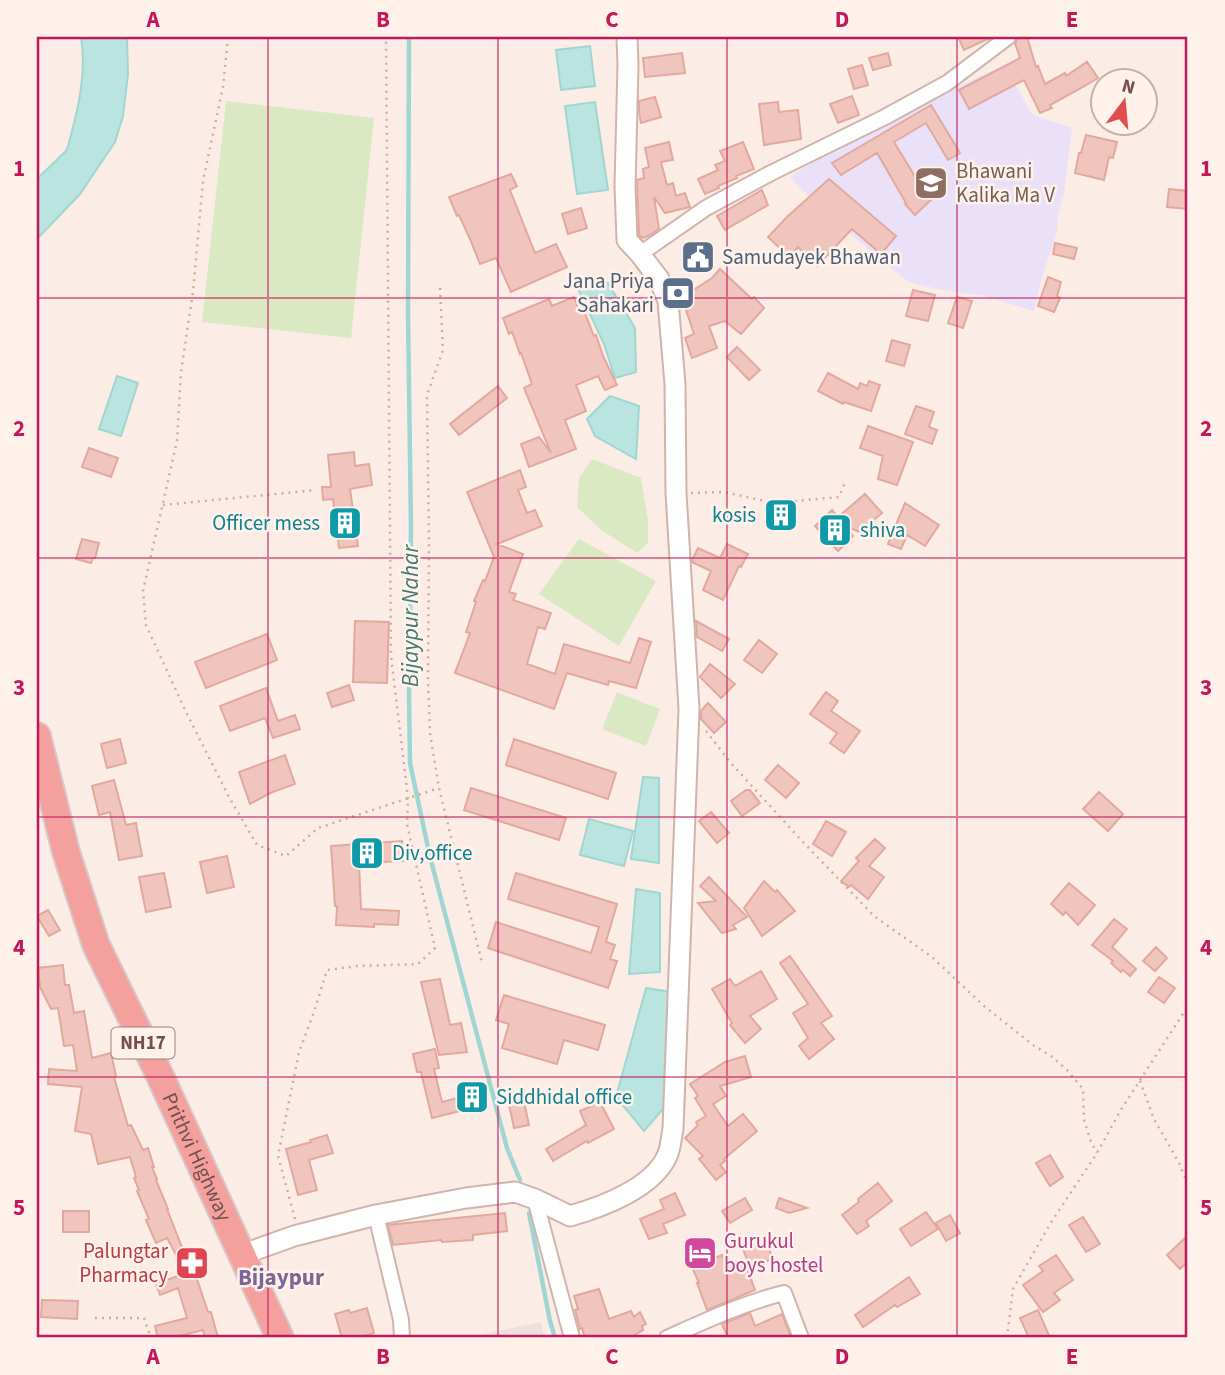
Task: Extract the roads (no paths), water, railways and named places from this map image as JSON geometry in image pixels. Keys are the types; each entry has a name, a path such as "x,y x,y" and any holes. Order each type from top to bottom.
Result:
{"highway":[{"name":"Prithvi Highway","path":"37,736 66,852 96,945 161,1078 280,1338"}],"main road":[{"path":"241,1255 294,1236 376,1214 515,1192 570,1216 596,1209 649,1180 667,1158 673,1129 689,709 677,493 675,384 668,301 659,279 627,240 627,37"}],"street":[{"path":"640,254 706,208 947,83 1008,37"},
{"path":"535,1199 572,1338"},
{"path":"376,1214 401,1320 402,1338"},
{"path":"667,1338 708,1319 784,1293 801,1338"}],"water":[{"path":"81,37 127,37 128,74 123,116 115,142 80,194 37,239 37,179 68,146 82,78"},
{"path":"590,46 595,86 561,90 556,50"},
{"path":"595,102 608,190 577,194 565,106"},
{"path":"593,281 608,283 635,328 636,372 615,378 604,344 579,291"},
{"path":"117,376 138,383 121,436 99,429"},
{"path":"610,396 639,406 636,459 595,436 587,419"},
{"path":"643,777 659,778 659,863 631,859"},
{"path":"589,819 633,831 624,866 580,855"},
{"path":"636,889 660,893 660,972 629,974"},
{"path":"646,988 673,992 663,1109 644,1131 616,1097"}],"waterway":[{"name":"Bijaypur Nahar","path":"409,37 410,763 430,857 507,1148 520,1180"},
{"name":"Bijaypur Nahar","path":"529,1213 555,1338"}],"place":[{"name":"Bhawani Kalika Ma V","path":"931,183"},
{"name":"Samudayek Bhawan","path":"698,257"},
{"name":"Jana Priya Sahakari","path":"678,293"},
{"name":"kosis","path":"781,515"},
{"name":"Officer mess","path":"345,523"},
{"name":"shiva","path":"835,530"},
{"name":"Div,office","path":"367,853"},
{"name":"Siddhidal office","path":"472,1097"},
{"name":"Gurukul boys hostel","path":"700,1253"},
{"name":"Palungtar Pharmacy","path":"192,1263"}],"district":[{"name":"Bijaypur","path":"281,1277"}]}
